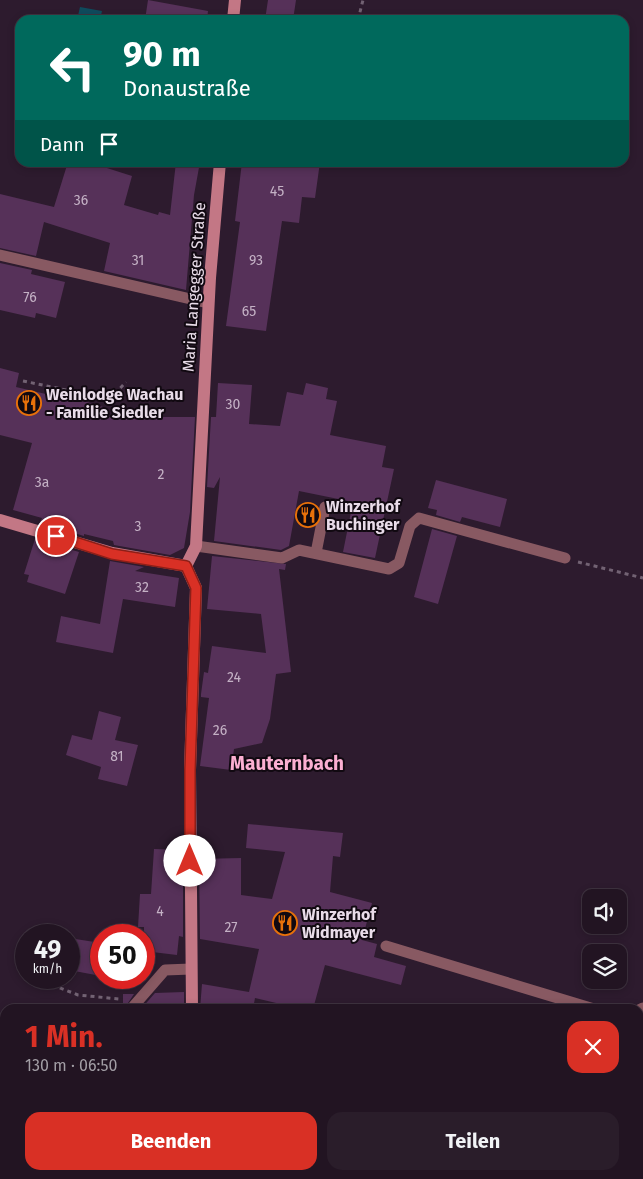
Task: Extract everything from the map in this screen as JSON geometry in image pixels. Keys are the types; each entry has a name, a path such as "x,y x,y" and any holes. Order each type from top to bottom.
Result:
{"main road":[{"path":"233,15 234,0"},
{"name":"Maria Langegger Straße","path":"186,566 196,546 208,302 220,167"},
{"path":"0,520 112,554 186,566 196,588 190,770 192,1004"}],"lane":[{"path":"0,255 96,279 208,302"},
{"path":"316,553 325,507"},
{"path":"196,546 282,558 299,550 389,569 399,563 410,526 419,518 565,558"},
{"path":"386,946 577,1004"},
{"path":"135,1004 165,970 191,969"}],"path":[{"path":"359,15 363,0"},
{"path":"23,380 110,399 126,382"},
{"path":"565,558 643,578"},
{"path":"63,989 78,995 128,1004"}],"water":[{"path":"80,7 102,11 101,15 78,15"}],"building":[{"path":"148,0 208,11 208,15 146,15"},
{"path":"268,0 296,0 294,15 266,15"},
{"path":"66,167 104,167 132,176 124,205 158,215 159,212 170,215 175,167 199,167 194,195 186,290 104,271 110,243 44,222 36,256 0,248 0,194 54,207"},
{"path":"241,167 319,167 315,198 302,197 299,223 282,221 266,331 226,326 240,222 235,221"},
{"path":"0,263 32,270 31,274 65,282 56,318 36,313 35,318 0,310"},
{"path":"0,368 19,373 16,387 50,395 52,391 103,407 104,417 195,417 190,512 184,548 170,555 114,545 113,541 84,534 84,536 40,523 42,518 13,510 32,443 0,435"},
{"path":"218,383 252,385 249,424 280,426 287,392 303,395 306,383 328,388 326,399 337,401 330,435 386,446 382,467 394,469 375,558 343,552 353,502 299,491 289,546 281,550 214,541 220,477 214,488 207,487 211,417 216,417"},
{"path":"436,480 507,499 500,527 462,517 460,522 436,515 437,510 428,508"},
{"path":"432,529 457,536 438,604 414,597"},
{"path":"35,539 79,552 65,594 27,582 29,575 24,574"},
{"path":"212,556 286,564 285,570 279,569 291,672 276,674 270,719 262,743 234,749 231,770 200,766 209,698 201,697 204,672 208,673 212,646 266,653 261,614 207,609"},
{"path":"110,561 144,567 135,571 179,578 175,607 123,599 113,653 56,642 61,616 100,624"},
{"path":"99,711 121,717 115,740 138,745 127,786 98,779 101,767 66,755 72,735 92,740"},
{"path":"248,824 343,833 340,857 333,856 330,892 372,903 362,940 377,944 374,957 406,966 401,985 325,965 314,1004 280,1004 255,998 254,1004 200,1004 202,984 249,992 259,949 200,939 199,859 241,858 241,895 272,899 285,852 246,848"},
{"path":"154,849 183,850 183,937 179,936 177,955 155,952 155,924 138,924 140,894 151,894"},
{"path":"80,940 90,941 90,974 80,972"},
{"path":"184,992 184,1004 145,1004 155,993"},
{"path":"123,994 134,994 127,1004 123,1004"}],"place":[{"name":"Weinlodge Wachau - Familie Siedler","path":"29,403"},
{"name":"Winzerhof Buchinger","path":"308,515"},
{"name":"Winzerhof Widmayer","path":"285,923"}],"district":[{"name":"Mauternbach","path":"287,763"}],"route":[{"path":"56,536 112,554 186,566 196,588 190,770 190,861"}]}
